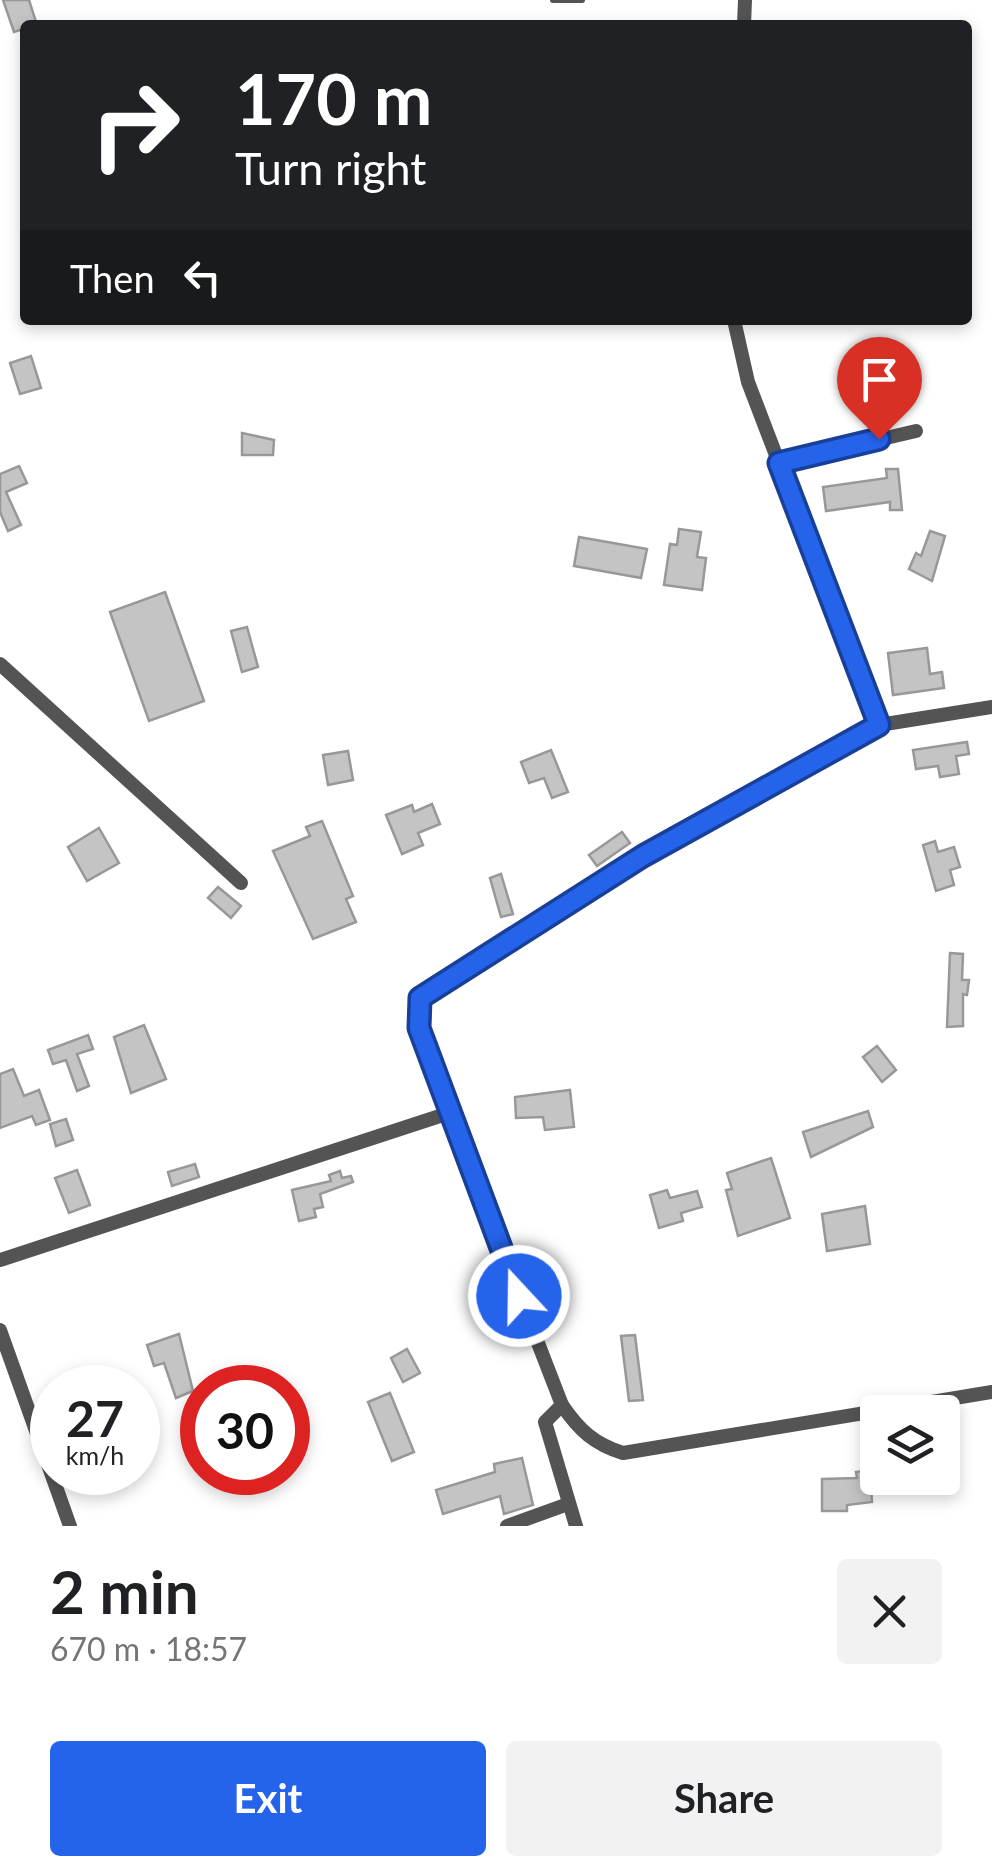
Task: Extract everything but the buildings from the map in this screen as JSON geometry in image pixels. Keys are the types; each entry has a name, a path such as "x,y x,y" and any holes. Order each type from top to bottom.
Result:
{"street":[{"path":"735,325 742,362 879,725"},
{"path":"779,463 916,431"},
{"path":"0,664 241,883"},
{"path":"579,1430 562,1405 449,1114 419,1028 420,998 643,856 879,725 992,707"},
{"path":"0,1260 449,1114"},
{"path":"0,1330 70,1526"},
{"path":"546,1422 579,1430 603,1446 624,1452 992,1392"},
{"path":"546,1422 562,1405"},
{"path":"546,1422 576,1526"},
{"path":"507,1526 568,1504"}],"lane":[{"path":"553,0 582,0"}],"route":[{"path":"519,1296 419,1028 420,998 643,856 879,725 779,463 879,439"}]}
